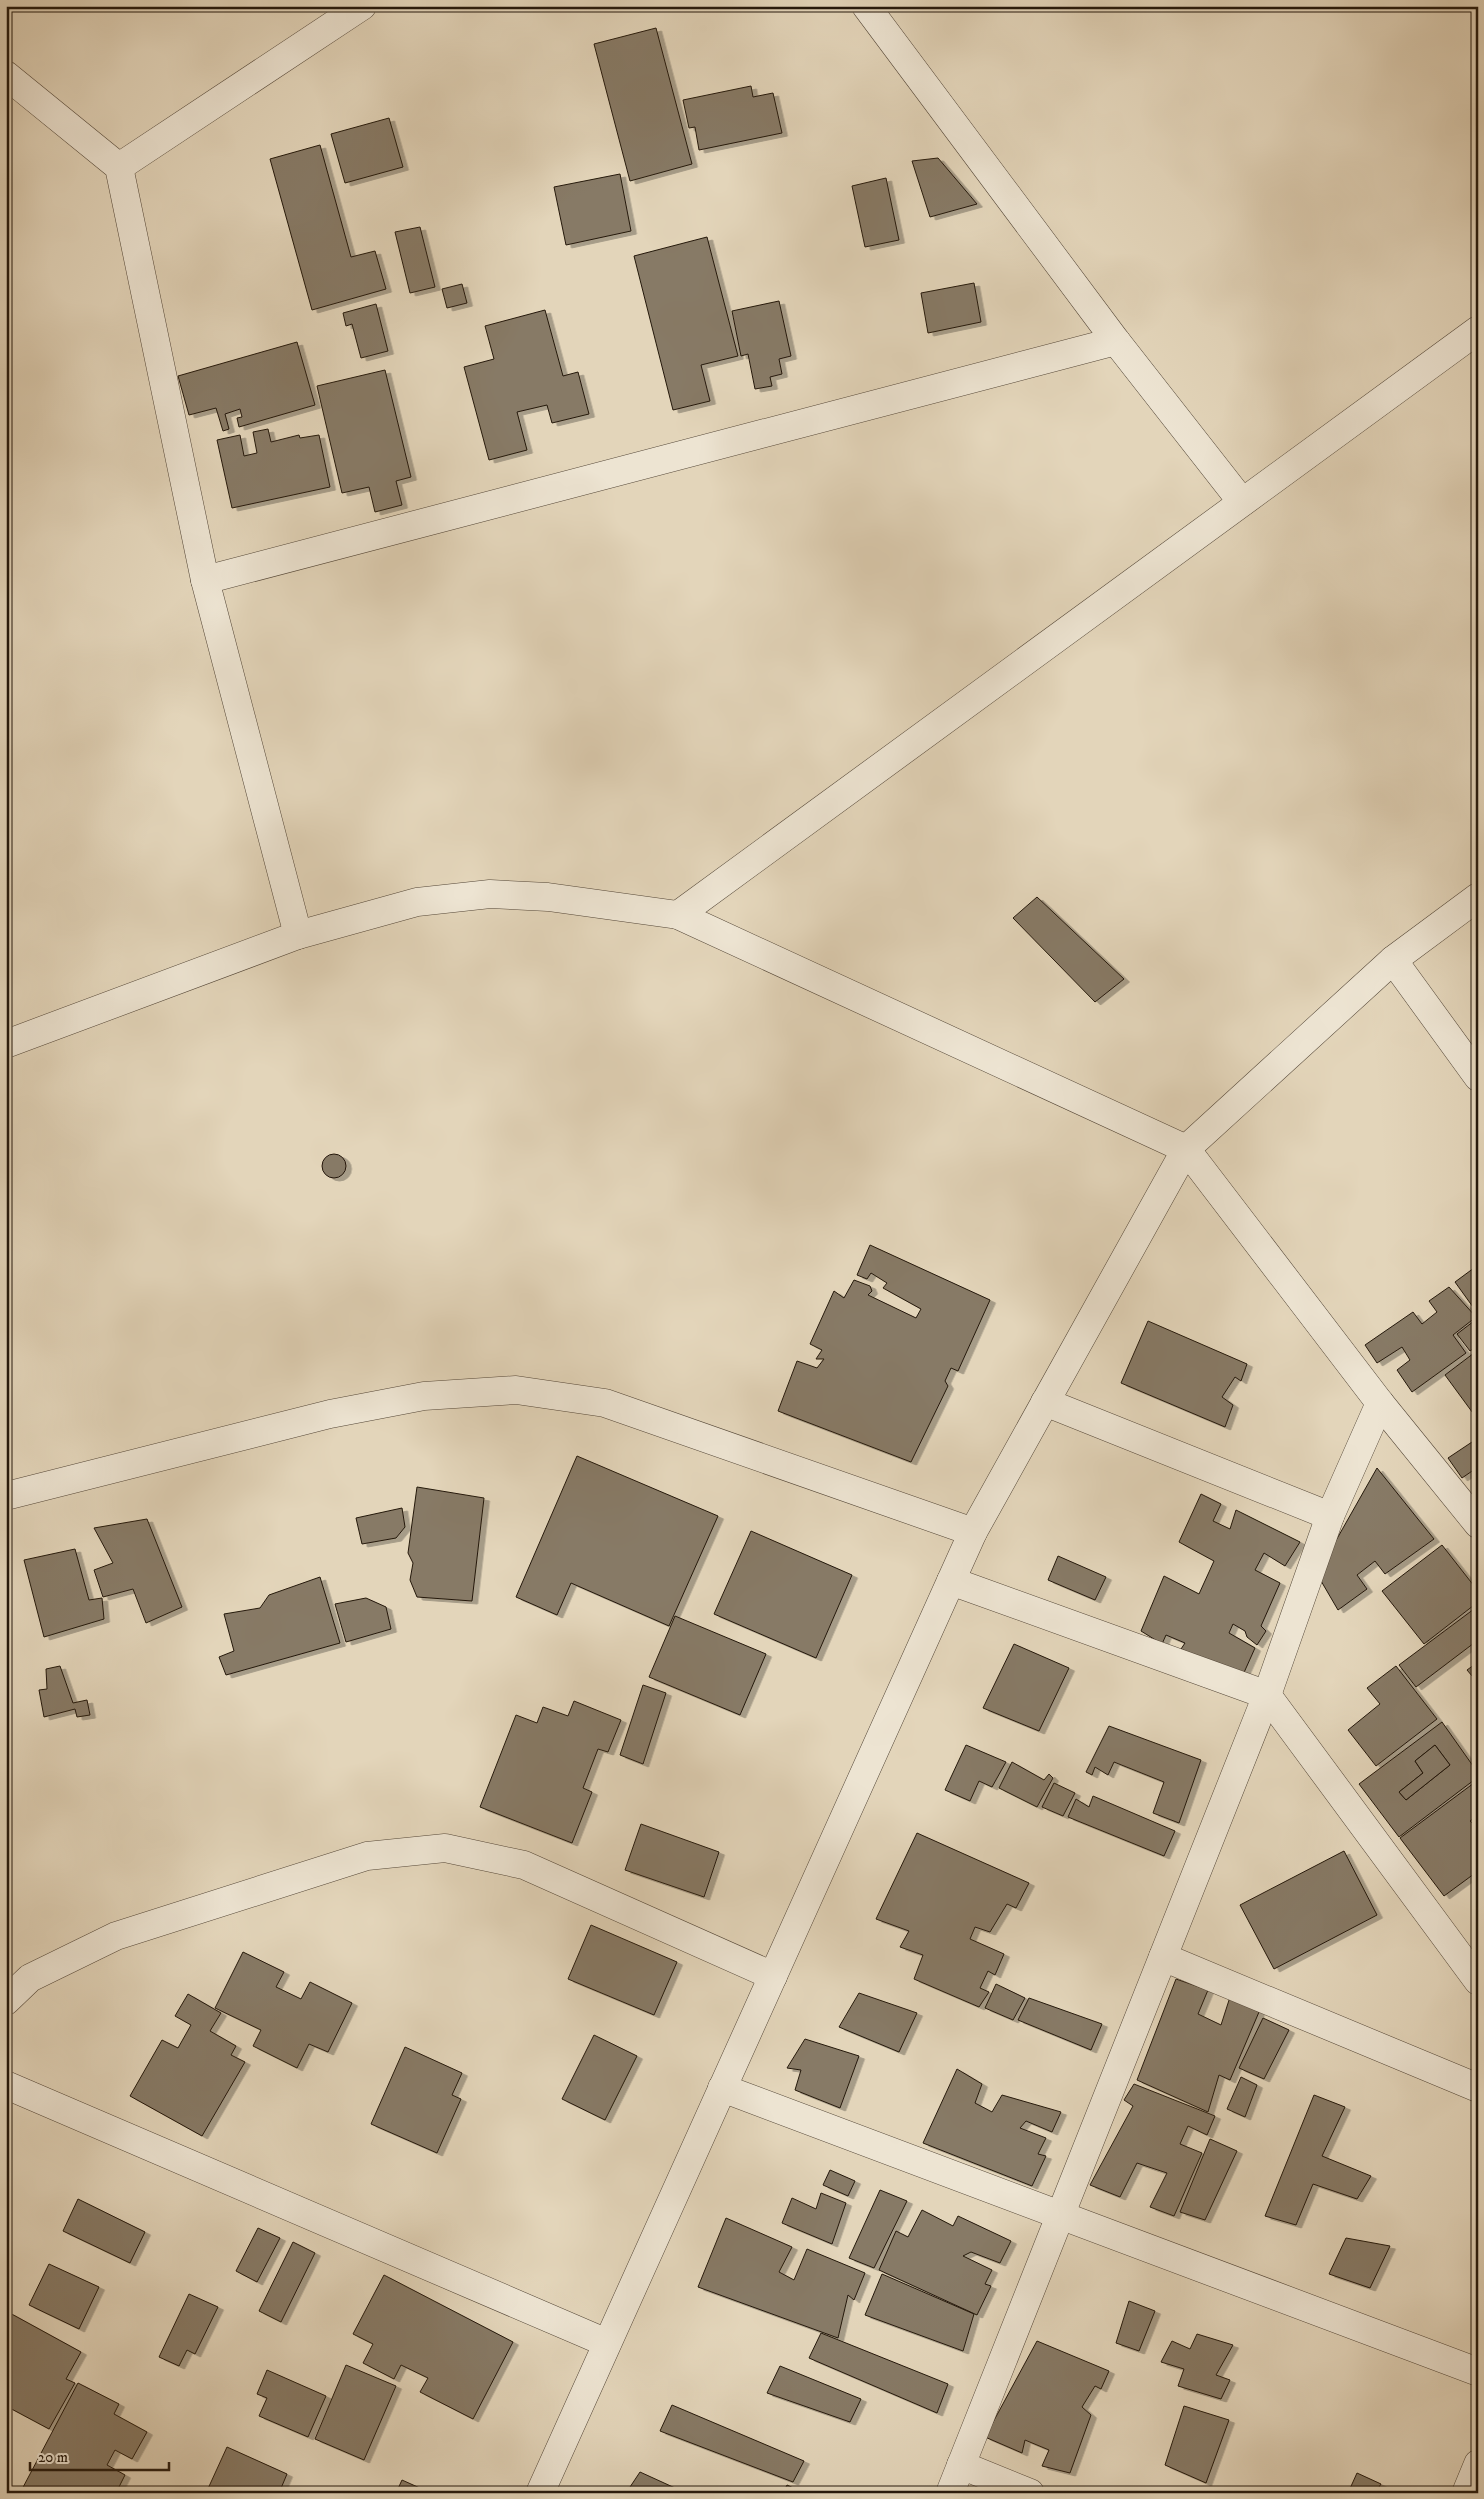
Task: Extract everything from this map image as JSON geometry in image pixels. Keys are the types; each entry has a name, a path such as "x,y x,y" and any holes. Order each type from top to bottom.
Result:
{"street":[{"path":"119,167 362,6"},
{"path":"866,6 1116,341 1242,502"},
{"path":"6,75 119,167 205,580 298,935"},
{"path":"678,915 1478,330"},
{"path":"205,580 1116,341"},
{"path":"6,1044 298,935 417,902 490,894 548,897 678,915 1186,1148 1380,1404 1478,1524"},
{"path":"540,2493 973,1532 1186,1148 1393,960 1478,897"},
{"path":"1393,960 1478,1077"},
{"path":"6,1496 330,1414 424,1396 516,1390 605,1403 973,1532"},
{"path":"1045,1402 1330,1516"},
{"path":"950,2493 1266,1695 1330,1516 1380,1404"},
{"path":"951,1581 1266,1695 1478,1982"},
{"path":"6,2002 30,1978 116,1936 367,1856 445,1848 524,1865 773,1976"},
{"path":"1163,1957 1478,2088"},
{"path":"6,2085 608,2343"},
{"path":"722,2088 1478,2372"},
{"path":"1466,2493 1478,2464"},
{"path":"961,2465 1030,2493"}],"building":[{"path":"656,28 692,164 630,181 594,44"},
{"path":"751,86 753,97 773,93 782,133 699,150 695,127 689,128 683,100"},
{"path":"389,118 403,167 345,183 331,134"},
{"path":"320,145 351,257 375,251 386,289 312,310 270,159"},
{"path":"938,158 977,204 930,217 912,161"},
{"path":"620,174 631,231 566,245 554,187"},
{"path":"886,178 899,240 865,247 852,186"},
{"path":"420,227 435,287 410,293 395,232"},
{"path":"707,237 738,356 701,365 710,401 673,410 634,256"},
{"path":"974,283 981,322 928,333 921,293"},
{"path":"462,284 467,303 447,308 442,289"},
{"path":"779,301 791,356 779,359 782,374 770,377 772,386 755,389 748,354 741,356 732,311"},
{"path":"376,304 388,351 361,358 352,324 346,326 343,313"},
{"path":"545,310 563,376 578,372 589,414 552,423 547,405 517,412 527,450 489,460 464,367 494,359 485,326"},
{"path":"297,342 315,405 239,427 237,418 242,417 240,409 225,414 229,429 223,431 216,408 189,415 178,376"},
{"path":"385,370 411,477 396,481 402,505 375,512 369,487 342,493 317,386"},
{"path":"268,429 271,442 299,435 300,438 319,435 330,487 232,508 217,440 240,435 244,456 257,453 253,432"},
{"path":"1037,897 1124,979 1095,1002 1013,918"},
{"path":"334,1154 342,1158 346,1166 342,1174 334,1178 326,1174 322,1166 326,1158"},
{"path":"870,1245 990,1300 958,1371 951,1368 945,1381 948,1386 911,1462 778,1411 797,1361 817,1368 824,1359 816,1359 822,1350 810,1344 834,1291 844,1298 854,1280 870,1286 872,1291 868,1295 916,1318 921,1309 883,1288 887,1283 871,1273 867,1279 857,1275"},
{"path":"1478,1265 1478,1314 1455,1282"},
{"path":"1449,1287 1476,1317 1453,1335 1466,1353 1412,1392 1397,1370 1410,1360 1402,1347 1377,1363 1365,1345 1413,1312 1422,1324 1437,1312 1429,1301"},
{"path":"1478,1318 1478,1345 1470,1351 1457,1334"},
{"path":"1148,1321 1247,1364 1241,1381 1235,1377 1222,1397 1233,1405 1225,1427 1121,1383"},
{"path":"1478,1350 1478,1420 1445,1375"},
{"path":"1478,1438 1478,1467 1462,1478 1448,1458"},
{"path":"577,1456 718,1516 669,1626 571,1583 557,1615 516,1597"},
{"path":"1377,1468 1434,1539 1385,1574 1375,1561 1357,1575 1367,1589 1338,1610 1317,1574"},
{"path":"417,1487 484,1498 472,1601 417,1597 410,1580 413,1563 408,1553"},
{"path":"1201,1494 1221,1504 1213,1521 1230,1529 1236,1510 1300,1542 1285,1566 1264,1553 1255,1570 1280,1583 1261,1626 1266,1631 1257,1645 1247,1637 1245,1631 1233,1624 1229,1633 1255,1648 1242,1677 1181,1649 1185,1643 1166,1635 1162,1644 1141,1631 1164,1576 1199,1594 1214,1561 1179,1542"},
{"path":"402,1508 405,1527 396,1538 362,1544 356,1518"},
{"path":"147,1519 182,1607 146,1623 133,1589 103,1597 94,1570 113,1563 94,1528"},
{"path":"751,1531 852,1575 816,1658 714,1614"},
{"path":"1442,1545 1478,1591 1478,1602 1424,1644 1382,1591"},
{"path":"75,1549 89,1600 102,1598 104,1619 44,1637 24,1560"},
{"path":"1058,1556 1106,1577 1095,1600 1048,1580"},
{"path":"320,1577 340,1643 226,1675 219,1657 234,1651 224,1614 260,1608 269,1595"},
{"path":"366,1598 386,1607 391,1629 346,1642 335,1604"},
{"path":"1478,1606 1478,1640 1416,1687 1399,1665"},
{"path":"675,1616 766,1654 740,1715 649,1677"},
{"path":"1014,1644 1069,1668 1039,1731 983,1708"},
{"path":"1478,1662 1478,1683 1467,1670"},
{"path":"60,1666 73,1703 87,1700 90,1715 77,1717 75,1709 44,1717 39,1690 47,1689 46,1669"},
{"path":"1396,1666 1437,1719 1376,1766 1348,1730 1380,1704 1367,1688"},
{"path":"643,1685 666,1693 643,1764 620,1755"},
{"path":"574,1701 621,1720 608,1752 598,1749 583,1788 592,1792 572,1843 480,1807 516,1715 537,1723 543,1707 568,1716"},
{"path":"1442,1722 1478,1773 1478,1777 1399,1837 1359,1784","holes":["1435,1745 1450,1765 1406,1800 1399,1792 1423,1773 1415,1761"]},
{"path":"1109,1726 1201,1760 1179,1823 1153,1813 1164,1782 1114,1762 1108,1775 1095,1767 1092,1775 1086,1772"},
{"path":"966,1745 1006,1762 992,1787 979,1781 970,1801 945,1790"},
{"path":"1435,1745 1450,1765 1406,1800 1399,1792 1423,1773 1415,1761"},
{"path":"1012,1762 1044,1780 1049,1774 1053,1778 1037,1807 999,1788"},
{"path":"1478,1780 1478,1815 1470,1821 1478,1829 1478,1871 1444,1896 1400,1838"},
{"path":"1054,1783 1075,1793 1063,1816 1042,1807"},
{"path":"1093,1796 1175,1831 1164,1856 1068,1817 1076,1799 1089,1807"},
{"path":"641,1824 719,1852 704,1897 625,1870"},
{"path":"917,1833 1029,1883 1016,1908 1007,1904 990,1932 975,1927 970,1939 1004,1954 995,1975 988,1971 980,1988 989,1992 979,2007 914,1979 923,1955 900,1947 909,1931 876,1919"},
{"path":"1344,1851 1377,1915 1274,1969 1240,1905"},
{"path":"591,1925 677,1962 654,2015 568,1979"},
{"path":"243,1952 284,1972 276,1987 301,1999 310,1982 352,2003 328,2052 309,2044 297,2068 253,2046 261,2030 215,2008"},
{"path":"1176,1979 1208,1990 1198,2014 1221,2025 1230,1997 1259,2012 1230,2080 1219,2075 1208,2112 1137,2080"},
{"path":"996,1984 1025,1998 1013,2020 985,2008"},
{"path":"859,1993 917,2013 899,2052 839,2027"},
{"path":"188,1994 221,2013 210,2031 236,2046 231,2055 245,2062 202,2136 130,2096 162,2040 178,2048 191,2025 175,2016"},
{"path":"1029,1998 1102,2024 1091,2050 1018,2020"},
{"path":"1263,2018 1289,2030 1264,2079 1239,2068"},
{"path":"594,2035 637,2056 605,2120 562,2099"},
{"path":"805,2039 859,2056 840,2108 795,2090 801,2070 787,2068"},
{"path":"405,2047 462,2073 452,2095 461,2099 437,2153 371,2124"},
{"path":"957,2069 982,2084 975,2103 992,2112 1002,2095 1061,2112 1052,2132 1026,2121 1020,2128 1046,2138 1038,2154 1046,2156 1032,2186 923,2143"},
{"path":"1241,2077 1257,2085 1245,2117 1227,2109"},
{"path":"1134,2084 1215,2116 1207,2135 1188,2126 1180,2144 1202,2153 1174,2216 1150,2207 1167,2173 1137,2163 1120,2197 1090,2185 1133,2106 1124,2100"},
{"path":"1314,2095 1345,2107 1322,2156 1371,2176 1357,2199 1313,2184 1296,2225 1265,2216"},
{"path":"1210,2139 1237,2151 1205,2220 1180,2212"},
{"path":"830,2170 855,2181 848,2196 823,2185"},
{"path":"880,2190 907,2201 874,2268 849,2258"},
{"path":"821,2193 846,2203 832,2244 782,2223 792,2198 816,2209"},
{"path":"78,2199 145,2232 130,2263 63,2231"},
{"path":"922,2210 953,2226 958,2216 1011,2241 1000,2263 971,2252 963,2256 992,2270 985,2284 991,2286 977,2315 879,2270 896,2231 908,2237"},
{"path":"726,2218 792,2247 779,2272 794,2280 807,2249 865,2273 854,2300 848,2295 838,2338 698,2287"},
{"path":"258,2228 280,2238 257,2282 236,2271"},
{"path":"1346,2238 1390,2246 1370,2288 1329,2274"},
{"path":"293,2242 315,2253 281,2322 259,2311"},
{"path":"49,2264 99,2287 79,2329 29,2305"},
{"path":"882,2274 974,2314 963,2351 865,2315"},
{"path":"384,2275 513,2342 473,2419 420,2392 428,2378 401,2365 394,2379 363,2363 373,2344 353,2334"},
{"path":"189,2294 218,2307 195,2354 187,2350 179,2366 159,2357"},
{"path":"1129,2301 1155,2311 1139,2351 1116,2343"},
{"path":"8,2312 81,2352 66,2379 75,2383 49,2429 6,2406"},
{"path":"821,2333 948,2384 937,2413 809,2358"},
{"path":"1197,2334 1233,2345 1216,2375 1230,2380 1221,2399 1178,2386 1184,2369 1161,2362 1172,2341 1190,2349"},
{"path":"1037,2341 1109,2371 1101,2389 1095,2386 1082,2407 1091,2415 1070,2473 1042,2466 1049,2450 1025,2440 1022,2453 985,2437"},
{"path":"346,2365 396,2386 364,2460 315,2439"},
{"path":"780,2366 861,2399 850,2422 767,2393"},
{"path":"267,2370 326,2396 308,2437 259,2416 267,2398 257,2394"},
{"path":"78,2383 119,2404 114,2414 147,2432 132,2459 115,2450 107,2465 125,2475 116,2493 20,2493"},
{"path":"672,2405 804,2461 793,2482 660,2431"},
{"path":"1184,2406 1229,2420 1206,2483 1165,2465"},
{"path":"227,2447 287,2474 279,2493 206,2493"},
{"path":"640,2472 686,2493 626,2493"},
{"path":"1357,2473 1381,2484 1375,2493 1348,2493"},
{"path":"402,2480 431,2493 396,2493"},
{"path":"787,2485 804,2493 783,2493"}]}
